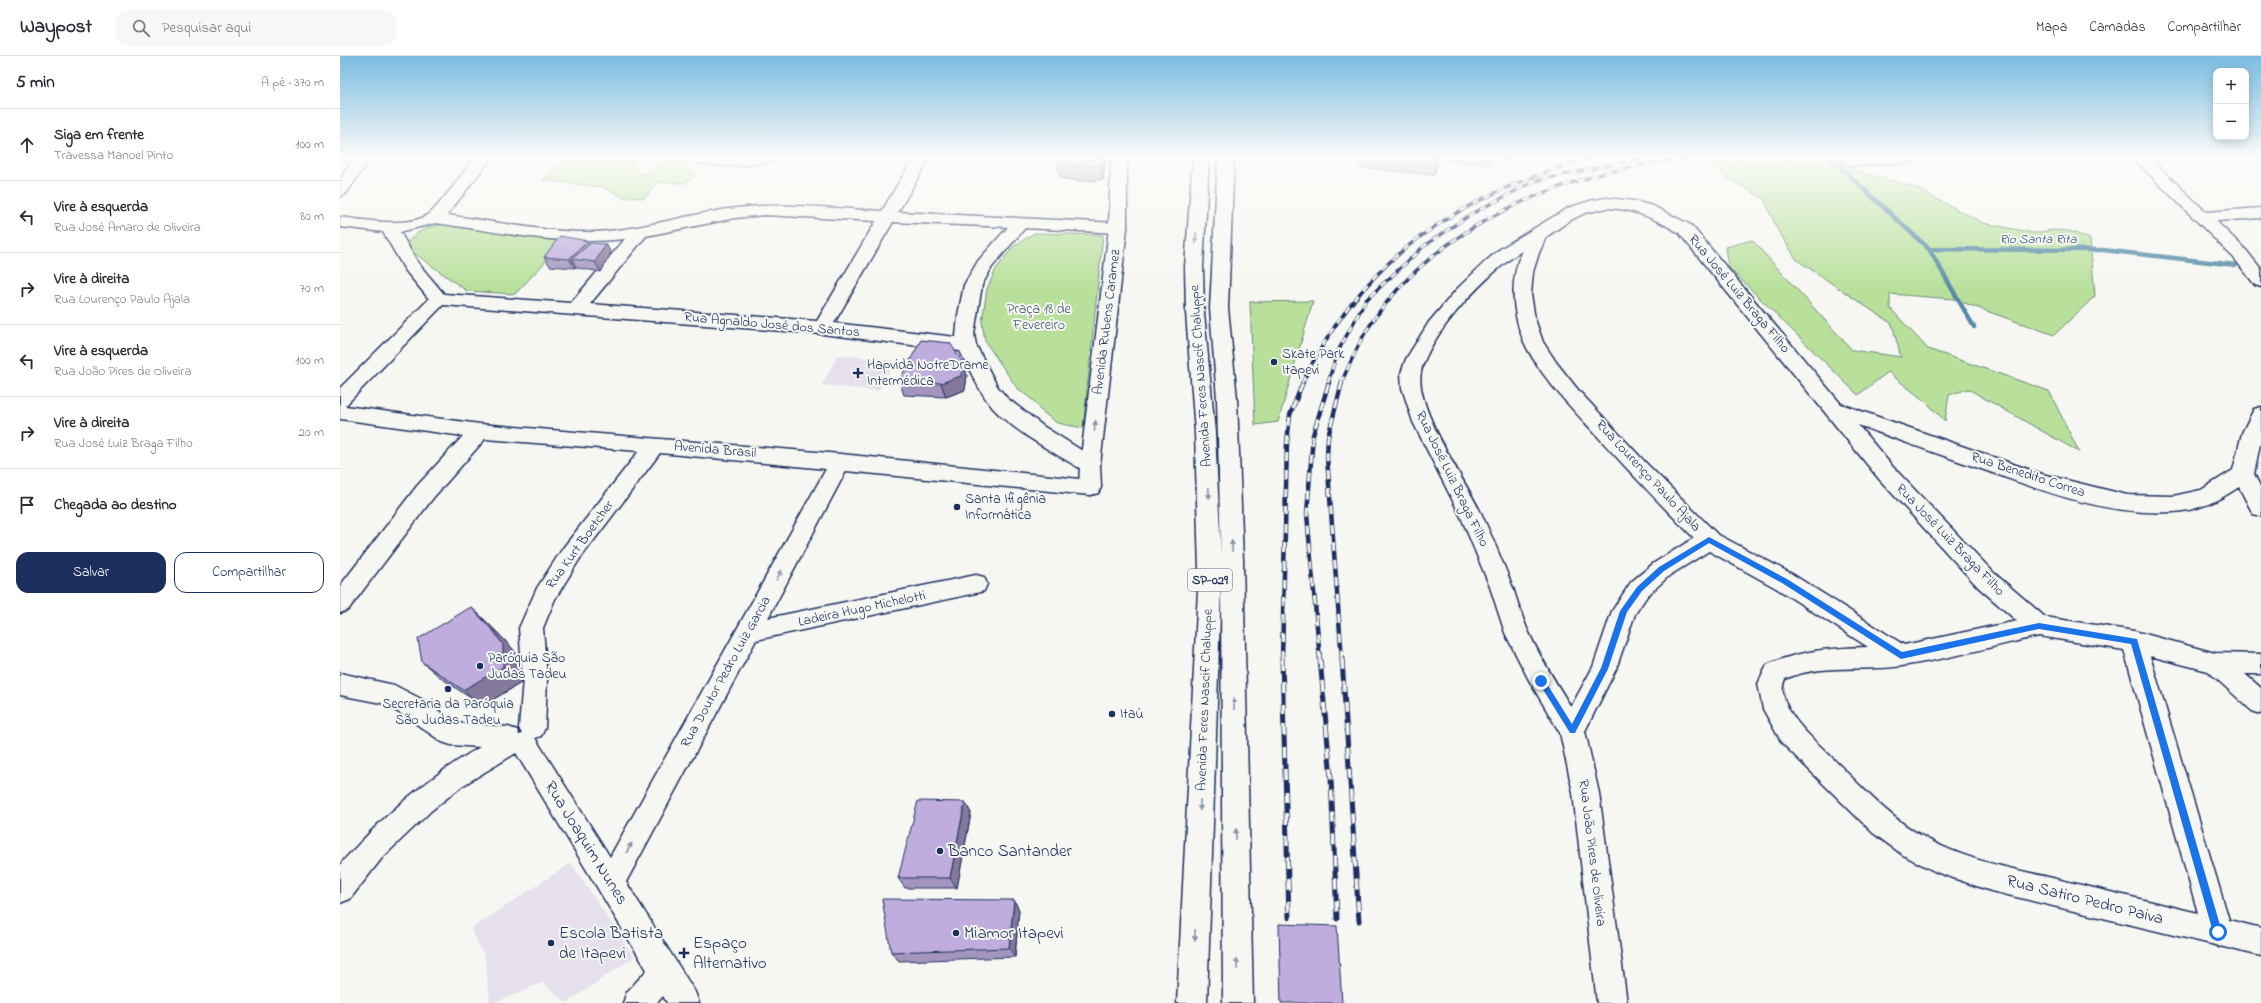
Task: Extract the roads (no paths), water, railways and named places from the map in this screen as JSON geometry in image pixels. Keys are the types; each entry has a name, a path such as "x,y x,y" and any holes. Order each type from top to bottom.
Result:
{"main road":[{"path":"435,218 449,201"},
{"path":"822,328 898,201"},
{"name":"Avenida Rubens Caramez","path":"1090,487 1090,465 1118,228 1118,201"},
{"name":"Avenida Feres Nascif Chaluppe","path":"1192,1003 1210,570 1206,440 1194,313 1194,267 1198,201"},
{"name":"Avenida Feres Nascif Chaluppe","path":"1224,201 1218,308 1227,399 1232,560 1238,1003"},
{"path":"2186,201 2240,254 2260,278"},
{"name":"Rua José Luiz Braga Filho","path":"1572,730 1541,681 1519,638 1486,549 1466,506 1422,421 1412,387 1411,373 1418,356 1446,311 1487,268 1504,254 1578,210 1596,205 1633,204 1651,210 1685,229 1836,410 1886,473 1936,529 1986,580 2039,626"},
{"path":"340,222 390,228 416,225 435,218 566,236 613,236 735,213 764,210 1118,228"},
{"path":"2202,217 2261,213"},
{"path":"1020,224 984,265 973,285 965,334 967,344 989,389 1000,403 1036,431 1090,465"},
{"path":"340,400 439,299 411,266 390,228"},
{"path":"576,309 640,232"},
{"name":"Rua Lourenço Paulo Ajala","path":"1539,234 1530,252 1524,272 1522,294 1526,318 1534,342 1549,367 1572,396 1639,469 1709,540 1784,581 1901,656"},
{"name":"Rua Agnaldo José dos Santos","path":"439,299 822,328 967,344"},
{"name":"Rua Benedito Correa","path":"1836,410 2038,481 2081,493 2127,503 2173,504 2207,497 2243,474"},
{"name":"Avenida Brasil","path":"340,412 480,431 655,445 1090,487"},
{"path":"2261,414 2252,433 2243,474 2261,508"},
{"path":"340,603 425,492 480,431"},
{"name":"Rua Kurt Boetcher","path":"518,739 535,679 531,628 544,595 571,554 655,445"},
{"name":"Rua Doutor Pedro Luiz Garcia","path":"610,883 840,462"},
{"path":"1572,730 1604,669 1624,611 1631,600 1639,589 1662,569 1709,540"},
{"name":"Ladeira Hugo Michelotti","path":"748,632 976,584"},
{"path":"2039,626 2134,641 2215,663 2261,664"},
{"name":"Rua Satiro Pedro Paiva","path":"2039,626 1901,656 1827,659 1792,665 1776,672 1770,684 1774,709 1791,735 1884,824 1913,846 1946,863 1990,877 2261,942"},
{"path":"2134,641 2218,932"},
{"path":"2215,663 2261,703"},
{"path":"340,684 385,693 414,708 451,734 518,739"},
{"name":"Rua João Pires de Oliveira","path":"1572,730 1586,793 1612,1003"},
{"path":"340,889 350,862 436,790 518,739"},
{"name":"Rua Joaquim Nunes","path":"518,739 610,883 684,1003"},
{"path":"638,1003 664,972"}],"waterway":[{"path":"1877,201 1929,249"},
{"name":"Rio Santa Rita","path":"1929,249 2103,250 2236,265"},
{"name":"Rio Santa Rita","path":"1929,249 1974,327"}],"railway":[{"path":"1302,383 1327,338 1355,299 1386,265 1420,237 1458,212 1479,201"},
{"path":"1328,383 1337,353 1366,300 1424,246 1471,214 1496,201"},
{"path":"1341,383 1365,333 1394,294 1428,260 1467,232 1510,208 1526,201"},
{"path":"1282,659 1287,443 1290,415 1303,382"},
{"path":"1320,660 1307,514 1313,435 1329,382"},
{"path":"1342,382 1328,437 1327,457 1342,660"},
{"path":"1282,659 1289,918"},
{"path":"1320,659 1331,778 1337,919"},
{"path":"1342,659 1359,921"}],"place":[{"name":"Skate Park Itapevi","path":"1274,362"},
{"name":"Hapvida NotreDrame Intermédica","path":"858,373"},
{"name":"Santa Ifigênia Informática","path":"957,507"},
{"name":"Paróquia São Judas Tadeu","path":"480,666"},
{"name":"Secretaria da Paróquia São Judas Tadeu","path":"448,689"},
{"name":"Itaú","path":"1112,714"},
{"name":"Banco Santander","path":"940,851"},
{"name":"Miamor Itapevi","path":"956,933"},
{"name":"Escola Batista de Itapevi","path":"551,943"},
{"name":"Espaço Alternativo","path":"684,953"}],"park label":[{"name":"Praça 18 de Fevereiro","path":"1039,318"}]}
